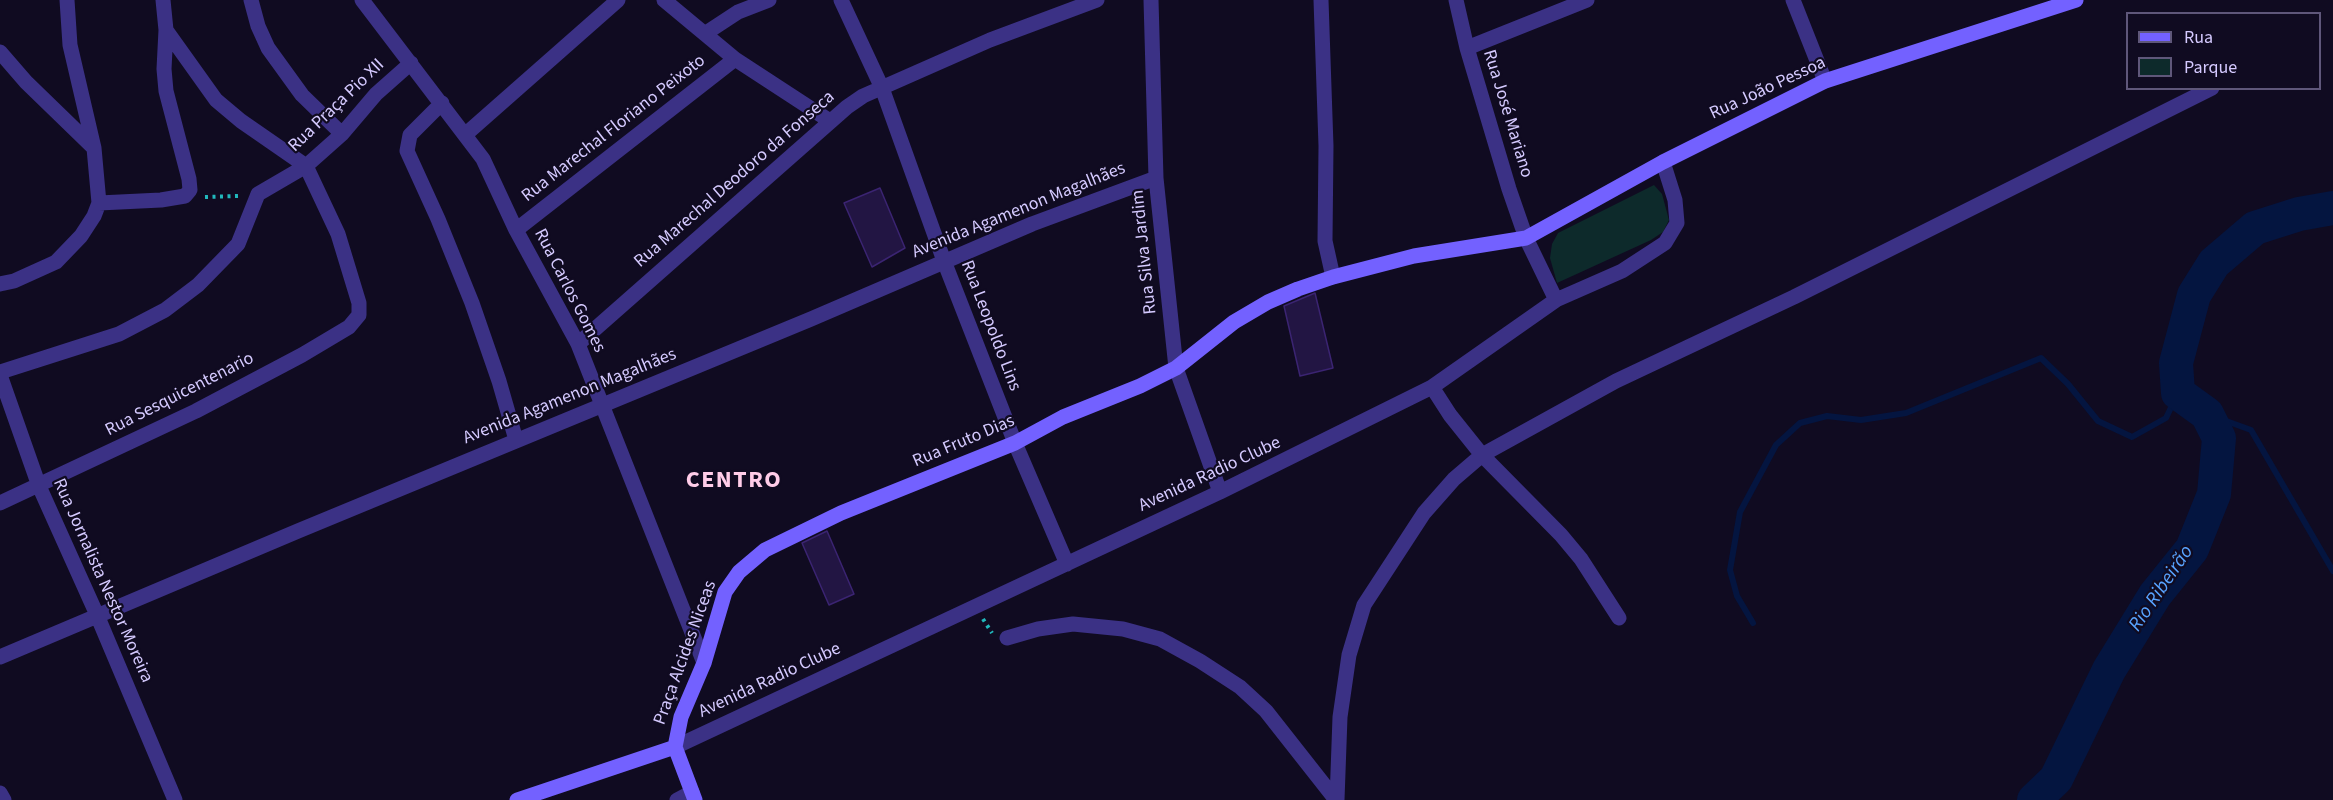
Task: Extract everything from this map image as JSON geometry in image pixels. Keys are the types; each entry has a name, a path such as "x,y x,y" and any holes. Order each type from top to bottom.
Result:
{"street":[{"path":"0,284 14,281 56,261 81,236 94,216 99,203 94,148 69,45 67,0"},
{"path":"99,203 135,202 185,196 190,190 166,91 164,69 166,30 163,0"},
{"path":"251,0 258,26 268,48 302,95 342,134"},
{"name":"Rua Carlos Gomes","path":"362,0 483,159 516,230 578,344 704,663"},
{"path":"466,134 618,0"},
{"path":"664,0 735,59 830,121"},
{"path":"706,33 733,6 769,0"},
{"name":"Rua Leopoldo Lins","path":"841,0 882,88 944,261 1015,443 1067,564"},
{"name":"Rua Marechal Deodoro da Fonseca","path":"578,344 855,101 990,40 1097,0"},
{"name":"Rua Silva Jardim","path":"1151,0 1156,178 1176,368 1220,492"},
{"path":"1321,0 1326,146 1325,241 1332,277"},
{"name":"Rua José Mariano","path":"1456,0 1467,48 1509,189 1526,238 1556,300"},
{"path":"1467,48 1587,0"},
{"path":"1793,0 1825,81"},
{"name":"Rua João Pessoa","path":"1332,277 1414,256 1526,238 1663,162 1825,81 2076,0"},
{"path":"166,30 216,100 241,121 306,166"},
{"path":"0,52 94,148"},
{"name":"Rua Marechal Floriano Peixoto","path":"516,230 735,59"},
{"name":"Rua Praça Pio XII","path":"258,194 306,166 342,134 376,93 411,63"},
{"path":"1336,800 1340,717 1349,655 1364,605 1424,513 1454,479 1482,455 1616,381 1794,297 2208,90"},
{"path":"442,103 410,135 407,151 472,303 499,381 516,440"},
{"name":"Avenida Radio Clube","path":"675,747 977,608 1220,492 1431,387 1556,300 1622,271 1665,243 1677,223 1676,200 1663,162"},
{"name":"Rua Sesquicentenario","path":"0,503 196,411 302,355 357,320 359,303 338,234 306,166"},
{"name":"Avenida Agamenon Magalhães","path":"0,657 811,319 1032,224 1156,178"},
{"path":"0,374 119,334 165,310 198,285 238,244 258,194"},
{"name":"Rua Fruto Dias","path":"765,550 841,513 1015,443 1063,417 1140,386 1176,368 1234,322 1268,302 1332,277"},
{"name":"Rua Jornalista Nestor Moreira","path":"0,374 39,486 97,615 175,800"},
{"path":"1431,387 1482,455 1581,559 1618,618"},
{"name":"Praça Alcides Niceas","path":"675,747 681,717 704,663 725,591 739,572 765,550"},
{"path":"1006,638 1038,629 1073,624 1123,629 1160,639 1240,687 1266,711 1336,800"},
{"path":"517,800 675,747 693,796 677,800"},
{"path":"0,793 4,800"}],"path":[{"path":"185,196 221,198 258,194"},
{"path":"977,608 994,637 1006,638"}],"green space":[{"path":"1654,185 1662,194 1669,220 1663,232 1651,240 1557,283 1550,258 1552,244 1558,233"}],"building":[{"path":"880,188 905,248 872,267 844,203"},
{"path":"1315,293 1333,368 1300,376 1284,306"},
{"path":"827,531 854,594 829,605 802,543"}],"waterway":[{"name":"Rio Ribeirão","path":"2034,800 2056,779 2109,670 2155,595 2192,549 2214,494 2219,438 2207,414 2178,393 2176,363 2194,295 2214,263 2255,228 2299,214 2333,208"},
{"path":"1753,623 1737,596 1730,570 1740,512 1776,445 1800,423 1827,416 1861,420 1906,413 2041,358 2068,384 2098,421 2132,437 2166,418 2178,393"},
{"path":"2207,414 2251,430 2333,571"}],"district":[{"name":"CENTRO","path":"734,482"}]}
